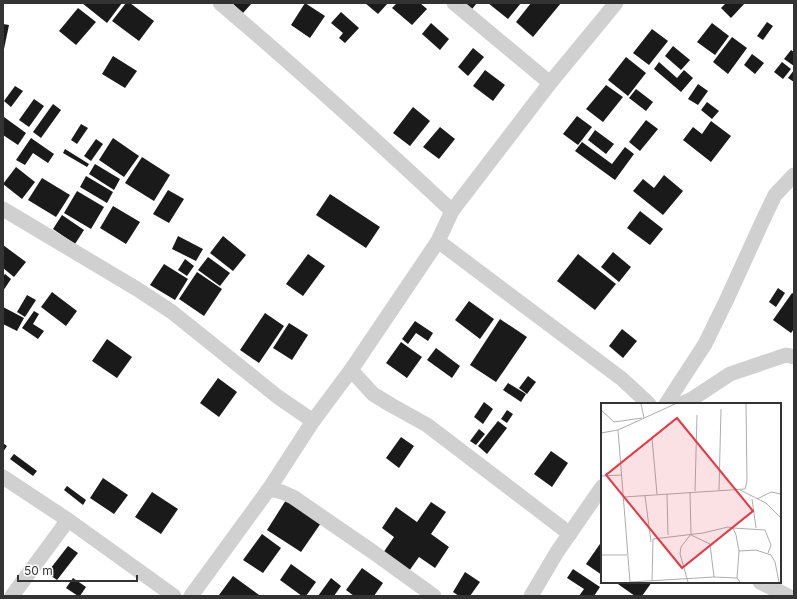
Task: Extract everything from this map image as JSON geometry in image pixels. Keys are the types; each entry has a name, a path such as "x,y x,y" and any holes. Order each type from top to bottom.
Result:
{"street":[{"path":"220,3 272,47 452,211"},
{"path":"454,3 550,83"},
{"path":"191,596 268,488 313,420 351,370 438,241 452,211 550,83 616,3"},
{"path":"667,403 706,344 762,220 775,195 794,175"},
{"path":"3,209 137,289 172,312 278,397 313,420"},
{"path":"438,241 622,379 648,403"},
{"path":"683,403 692,399 730,374 786,355 794,357"},
{"path":"351,370 373,394 427,426 570,534"},
{"path":"3,477 68,520 174,596"},
{"path":"268,488 293,497 434,596"},
{"path":"531,596 557,552 601,488"},
{"path":"12,596 68,520"},
{"path":"762,583 788,596"}],"building":[{"path":"82,3 122,3 107,23"},
{"path":"126,3 130,3 154,21 139,41 112,21"},
{"path":"232,3 252,3 243,13"},
{"path":"305,3 325,16 310,38 291,25"},
{"path":"365,3 388,3 378,14"},
{"path":"397,3 420,3 427,9 412,25 392,8"},
{"path":"465,3 477,3 472,9"},
{"path":"488,3 521,3 508,19"},
{"path":"531,3 561,3 533,37 516,22"},
{"path":"726,3 745,3 731,18 721,8"},
{"path":"78,8 96,22 76,45 59,31"},
{"path":"341,12 359,28 345,43 339,38 343,33 331,23"},
{"path":"767,22 773,26 763,40 757,36"},
{"path":"431,23 449,39 440,50 422,34"},
{"path":"712,23 729,36 715,55 697,42"},
{"path":"3,24 9,25 4,49 3,49"},
{"path":"652,29 668,41 649,65 633,53"},
{"path":"732,37 747,48 728,74 713,62"},
{"path":"673,46 690,60 681,70 665,56"},
{"path":"473,48 484,57 468,76 458,67"},
{"path":"791,50 794,52 794,66 784,59"},
{"path":"752,54 764,63 755,74 744,65"},
{"path":"113,56 137,71 125,88 102,74"},
{"path":"626,57 646,73 628,96 608,80"},
{"path":"659,62 677,78 684,70 693,78 681,92 654,69"},
{"path":"782,62 791,69 783,79 774,72"},
{"path":"485,70 505,85 493,101 473,86"},
{"path":"794,70 794,82 788,78"},
{"path":"698,84 708,91 698,105 688,99"},
{"path":"606,85 623,97 603,122 586,109"},
{"path":"15,86 23,91 11,107 4,101"},
{"path":"636,89 653,102 646,111 629,98"},
{"path":"34,99 44,106 29,127 19,120"},
{"path":"707,102 719,111 712,119 701,110"},
{"path":"53,104 61,110 41,138 33,132"},
{"path":"413,107 430,121 410,146 393,133"},
{"path":"577,116 592,127 578,145 563,134"},
{"path":"4,117 26,133 18,145 3,135"},
{"path":"646,120 658,129 640,151 629,142"},
{"path":"711,121 731,136 711,162 683,140 693,127 702,134"},
{"path":"81,124 88,128 77,144 71,140"},
{"path":"440,127 455,139 439,159 423,147"},
{"path":"595,130 614,144 606,154 588,140"},
{"path":"31,138 54,154 48,163 33,153 25,165 16,160"},
{"path":"113,138 139,156 124,177 99,160"},
{"path":"96,139 103,144 91,161 84,156"},
{"path":"582,142 612,164 625,147 634,154 615,180 575,151"},
{"path":"65,149 89,164 87,167 63,153"},
{"path":"142,157 170,175 154,201 125,183"},
{"path":"95,164 120,179 114,190 89,174"},
{"path":"16,167 35,182 22,199 3,184"},
{"path":"664,175 683,191 663,215 633,191 643,179 654,188"},
{"path":"86,176 113,192 107,203 80,187"},
{"path":"42,178 70,195 56,217 28,200"},
{"path":"168,190 184,199 169,223 153,214"},
{"path":"77,191 104,207 91,229 64,213"},
{"path":"330,194 380,227 366,248 316,215"},
{"path":"113,206 140,222 126,244 100,228"},
{"path":"640,211 663,229 650,245 627,228"},
{"path":"62,215 84,230 75,244 53,229"},
{"path":"178,236 203,249 196,261 172,249"},
{"path":"223,236 246,255 233,271 210,253"},
{"path":"3,245 26,262 14,277 3,268"},
{"path":"613,252 631,267 619,282 601,267"},
{"path":"308,254 325,266 303,296 286,284"},
{"path":"578,254 616,284 595,310 557,281"},
{"path":"208,257 230,273 220,286 198,270"},
{"path":"185,259 194,266 187,276 178,270"},
{"path":"164,264 188,279 175,300 150,285"},
{"path":"197,272 222,289 204,316 179,299"},
{"path":"5,274 11,279 3,291 3,276"},
{"path":"778,288 785,293 776,307 769,302"},
{"path":"52,292 77,311 66,326 41,307"},
{"path":"792,293 794,294 794,329 791,333 773,320"},
{"path":"27,295 36,300 25,317 17,312"},
{"path":"469,301 494,319 480,339 455,320"},
{"path":"3,307 24,318 17,331 3,324"},
{"path":"34,311 39,314 33,324 44,331 38,339 22,328"},
{"path":"265,313 284,326 259,363 240,350"},
{"path":"500,319 527,337 496,382 470,365"},
{"path":"415,321 433,333 428,341 416,333 408,344 402,339"},
{"path":"289,323 308,335 292,360 273,348"},
{"path":"622,329 637,341 623,358 609,346"},
{"path":"107,339 132,357 117,378 92,361"},
{"path":"401,342 422,357 407,378 386,363"},
{"path":"436,348 460,366 452,378 427,360"},
{"path":"528,376 536,382 527,394 519,388"},
{"path":"218,378 237,392 219,417 200,403"},
{"path":"508,383 526,394 521,402 503,390"},
{"path":"484,402 493,409 483,424 474,417"},
{"path":"507,410 513,414 507,423 501,419"},
{"path":"498,421 507,428 487,454 478,446"},
{"path":"479,429 485,434 476,445 470,441"},
{"path":"401,437 414,446 399,468 386,458"},
{"path":"3,443 7,446 3,452"},
{"path":"551,451 568,463 552,487 534,474"},
{"path":"14,454 37,471 33,476 10,459"},
{"path":"103,478 128,495 114,514 90,498"},
{"path":"67,486 86,500 83,505 64,490"},
{"path":"152,492 178,509 161,534 135,517"},
{"path":"286,500 321,523 301,552 267,530"},
{"path":"431,502 446,512 431,534 449,547 435,568 419,557 409,571 383,553 394,537 382,528 396,507 417,522"},
{"path":"262,534 281,548 263,573 243,560"},
{"path":"601,542 601,574 586,564"},
{"path":"68,546 78,553 57,580 47,573"},
{"path":"291,564 316,582 306,596 302,596 280,580"},
{"path":"362,568 383,583 374,596 354,596 346,590"},
{"path":"573,569 600,587 594,596 579,596 584,589 567,578"},
{"path":"465,572 480,582 470,596 459,596 453,592"},
{"path":"233,576 259,595 219,595"},
{"path":"73,578 86,587 80,596 66,588"},
{"path":"331,578 341,586 334,596 318,596"},
{"path":"616,583 651,583 642,596 635,596"}]}
